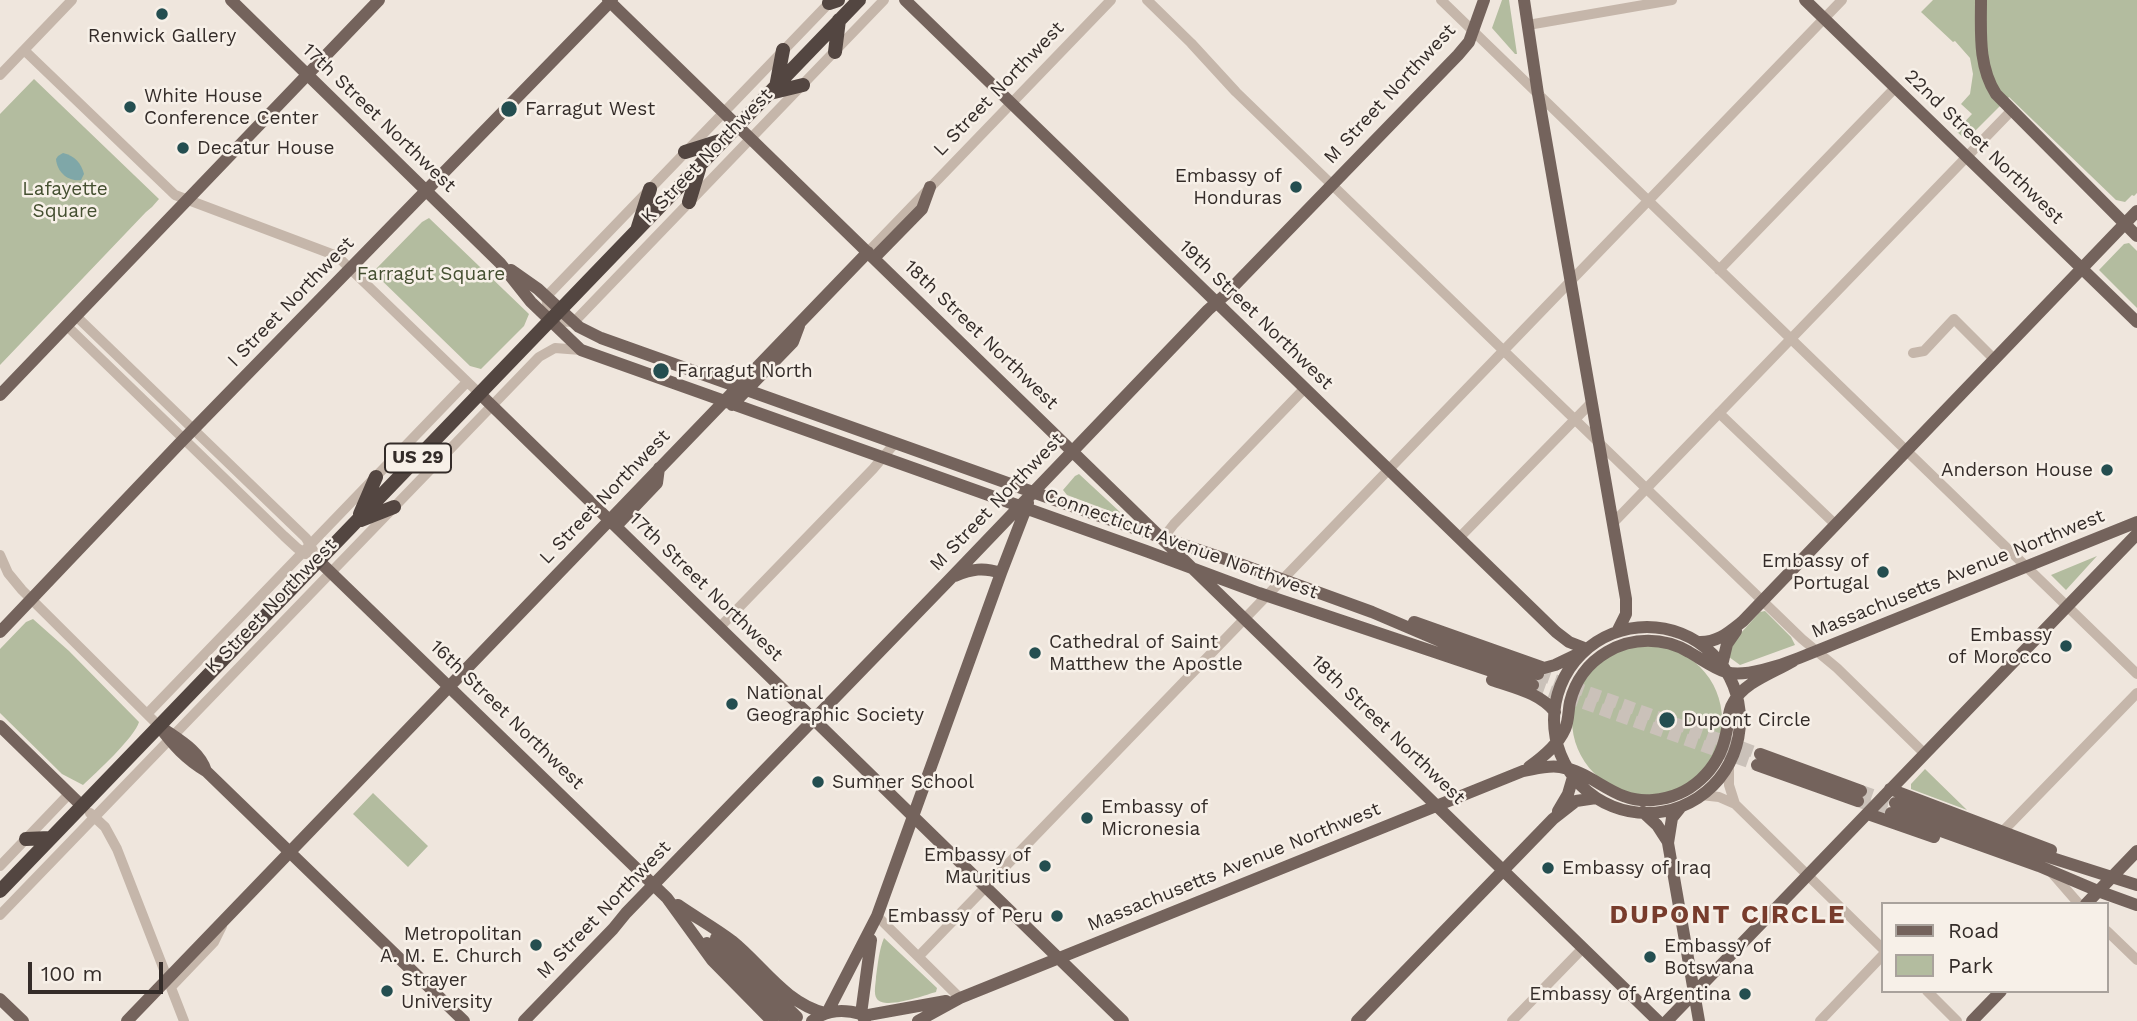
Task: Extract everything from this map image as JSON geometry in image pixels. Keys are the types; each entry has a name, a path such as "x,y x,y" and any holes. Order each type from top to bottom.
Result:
{"highway":[{"name":"K Street Northwest","path":"0,891 859,0"},
{"path":"835,52 839,20"},
{"path":"783,50 772,90 803,85"},
{"path":"685,152 724,140"},
{"path":"689,202 700,165"},
{"path":"636,232 650,189"},
{"path":"356,522 376,477"},
{"path":"356,522 394,507"},
{"path":"26,839 50,838"},
{"path":"0,872 19,872"}],"main road":[{"name":"17th Street Northwest","path":"231,0 500,263 531,302 555,315"},
{"path":"0,395 379,0"},
{"name":"19th Street Northwest","path":"905,0 1556,632 1584,650"},
{"name":"M Street Northwest","path":"524,1021 613,929 625,913 660,891 754,781 817,722 951,578 1023,508 1033,492 1463,49 1474,32 1483,0"},
{"path":"1524,0 1626,599 1626,614 1617,632"},
{"name":"22nd Street Northwest","path":"1805,0 2137,323"},
{"path":"1981,0 1981,52 1991,87 2011,111 2137,236"},
{"name":"18th Street Northwest","path":"610,1 1658,1021"},
{"name":"I Street Northwest","path":"0,632 610,1"},
{"name":"L Street Northwest","path":"131,1018 169,983 224,920 293,855 359,781 452,689 508,626 612,523 659,468 728,403 800,322 922,209 930,187"},
{"path":"1698,642 1720,639 1743,621 2137,211"},
{"name":"17th Street Northwest","path":"500,263 547,297 555,315"},
{"name":"Connecticut Avenue Northwest","path":"555,315 601,338 1372,612 1535,680 1351,626 581,350 555,315"},
{"name":"17th Street Northwest","path":"480,394 1123,1021"},
{"path":"863,1017 868,951 877,916 1023,508"},
{"name":"Massachusetts Avenue Northwest","path":"1737,696 1746,687 1793,661 2137,522"},
{"path":"1667,1021 2137,534"},
{"name":"16th Street Northwest","path":"319,561 792,1019"},
{"path":"951,578 977,568 1001,573"},
{"path":"1626,599 1633,612 1647,627"},
{"path":"1372,612 1408,619 1544,668 1555,665 1617,632 1632,628 1668,630 1698,642 1724,669 1737,696 1740,733 1729,765 1716,783 1683,806 1667,811 1643,812 1618,808 1597,798 1570,773 1557,741 1556,712 1563,682 1584,650"},
{"path":"1724,669 1727,644 1743,621"},
{"path":"1351,626 1387,643 1535,695 1546,701 1556,712"},
{"path":"1557,741 1567,724 1570,701 1581,677 1594,661 1618,647 1643,641 1671,644 1724,669"},
{"name":"Massachusetts Avenue Northwest","path":"1724,669 1749,673 1793,661"},
{"path":"1570,773 1588,777 1611,792 1628,798 1654,800 1683,793 1705,776 1718,756 1726,735 1730,708 1737,696"},
{"path":"0,726 82,806"},
{"path":"159,726 190,762 206,771 464,1021"},
{"name":"Massachusetts Avenue Northwest","path":"918,1021 960,998 1523,771 1540,760 1557,741"},
{"path":"1758,760 1860,796"},
{"name":"Massachusetts Avenue Northwest","path":"1523,771 1551,766 1570,773"},
{"path":"1553,819 1568,794 1570,773"},
{"path":"1891,789 2004,830 2053,850 2082,866"},
{"path":"1357,1021 1553,819 1576,801 1597,798"},
{"path":"1683,806 1672,818 1668,843 1699,1021"},
{"path":"2137,885 1893,808 2137,905"},
{"path":"1643,812 1657,825 1668,843"},
{"path":"1868,814 2022,869 2051,872"},
{"path":"2088,902 2137,851"},
{"path":"812,1021 826,1013 877,916"},
{"name":"16th Street Northwest","path":"690,919 733,942 797,1001 813,1010 826,1013"},
{"name":"16th Street Northwest","path":"690,919 712,960 770,1018"},
{"path":"1972,1021 1999,993"},
{"name":"Massachusetts Avenue Northwest","path":"826,1013 852,1011 863,1017 960,998"},
{"path":"0,999 23,1021"}],"street":[{"path":"0,75 72,0"},
{"name":"K Street Northwest","path":"573,322 884,0"},
{"name":"L Street Northwest","path":"930,187 1111,0"},
{"path":"1147,0 1236,92 1574,420 1925,754"},
{"path":"1441,0 2137,674"},
{"path":"1528,25 1672,0"},
{"path":"919,956 1842,0"},
{"name":"K Street Northwest","path":"547,297 833,1"},
{"path":"24,50 175,195 332,254 351,269"},
{"path":"1719,270 1895,88"},
{"path":"1614,522 2011,111"},
{"name":"17th Street Northwest","path":"351,269 480,394"},
{"path":"1913,353 1924,351 1954,320 1994,359"},
{"name":"16th Street Northwest","path":"71,321 189,434 306,538 307,549 319,561"},
{"name":"K Street Northwest","path":"0,915 544,353 559,348 581,350"},
{"name":"K Street Northwest","path":"147,714 467,382"},
{"path":"1163,538 1305,388"},
{"path":"1460,538 1592,401"},
{"path":"1719,413 1836,525"},
{"path":"720,627 895,443"},
{"path":"0,555 12,579 31,600 159,726"},
{"path":"2004,830 2137,693"},
{"path":"1729,765 1729,785 1735,804"},
{"path":"0,866 69,794"},
{"path":"1701,795 1719,797 1735,804 1882,948"},
{"path":"82,806 105,827 117,849 184,1021"},
{"path":"2051,872 2077,902"},
{"path":"877,916 960,998"},
{"path":"2109,933 2137,960"},
{"path":"1511,1021 1583,948"},
{"path":"1820,1021 1882,956"},
{"path":"1929,993 1957,1021"}],"green space":[{"path":"1502,0 1509,0 1517,54 1492,28"},
{"path":"1933,0 2137,0 2137,193 2125,202 2116,200 2009,97 1966,140 1956,131 1972,114 1961,104 1970,94 1973,74 1970,58 1955,41 1921,12"},
{"name":"Lafayette Square","path":"34,79 159,199 0,365 0,114"},
{"name":"Farragut Square","path":"429,218 529,314 524,326 481,369 470,366 373,272"},
{"path":"2129,243 2137,251 2137,308 2099,270 2124,244"},
{"path":"1079,474 1120,512 1118,514 1067,495 1063,490"},
{"path":"2097,556 2066,590 2051,575"},
{"path":"1765,611 1791,637 1795,645 1740,665 1729,657 1729,646 1760,612"},
{"path":"33,619 69,651 139,722 123,745 83,785 62,774 0,713 0,649 26,622"},
{"name":"Dupont Circle","path":"1647,645 1676,650 1700,667 1717,691 1722,720 1717,749 1700,773 1676,790 1647,795 1618,790 1594,773 1577,749 1572,720 1577,691 1594,667 1618,650"},
{"path":"1925,769 1967,810 1911,789 1911,784"},
{"path":"373,793 428,846 408,867 353,814"},
{"path":"884,938 937,988 936,992 888,1003 877,999 876,977"}],"water":[{"path":"63,153 79,163 84,174 81,180 68,178 61,172 56,159"}],"tunnel":[{"path":"1538,674 1760,754"},
{"path":"1533,685 1757,765"},
{"path":"1861,791 1895,803"},
{"path":"1858,801 1891,813"}],"place":[{"name":"Renwick Gallery","path":"162,14"},
{"name":"White House Conference Center","path":"130,107"},
{"name":"Farragut West","path":"509,109"},
{"name":"Decatur House","path":"183,148"},
{"name":"Embassy of Honduras","path":"1296,187"},
{"name":"Farragut North","path":"661,371"},
{"name":"Anderson House","path":"2107,470"},
{"name":"Embassy of Portugal","path":"1883,572"},
{"name":"Embassy of Morocco","path":"2066,646"},
{"name":"Cathedral of Saint Matthew the Apostle","path":"1035,653"},
{"name":"National Geographic Society","path":"732,704"},
{"name":"Dupont Circle","path":"1667,720"},
{"name":"Sumner School","path":"818,782"},
{"name":"Embassy of Micronesia","path":"1087,818"},
{"name":"Embassy of Mauritius","path":"1045,866"},
{"name":"Embassy of Iraq","path":"1548,868"},
{"name":"Embassy of Peru","path":"1057,916"},
{"name":"Metropolitan A. M. E. Church","path":"536,945"},
{"name":"Embassy of Botswana","path":"1650,957"},
{"name":"Strayer University","path":"387,991"},
{"name":"Embassy of Argentina","path":"1745,994"}],"district":[{"name":"DUPONT CIRCLE","path":"1728,915"}]}
